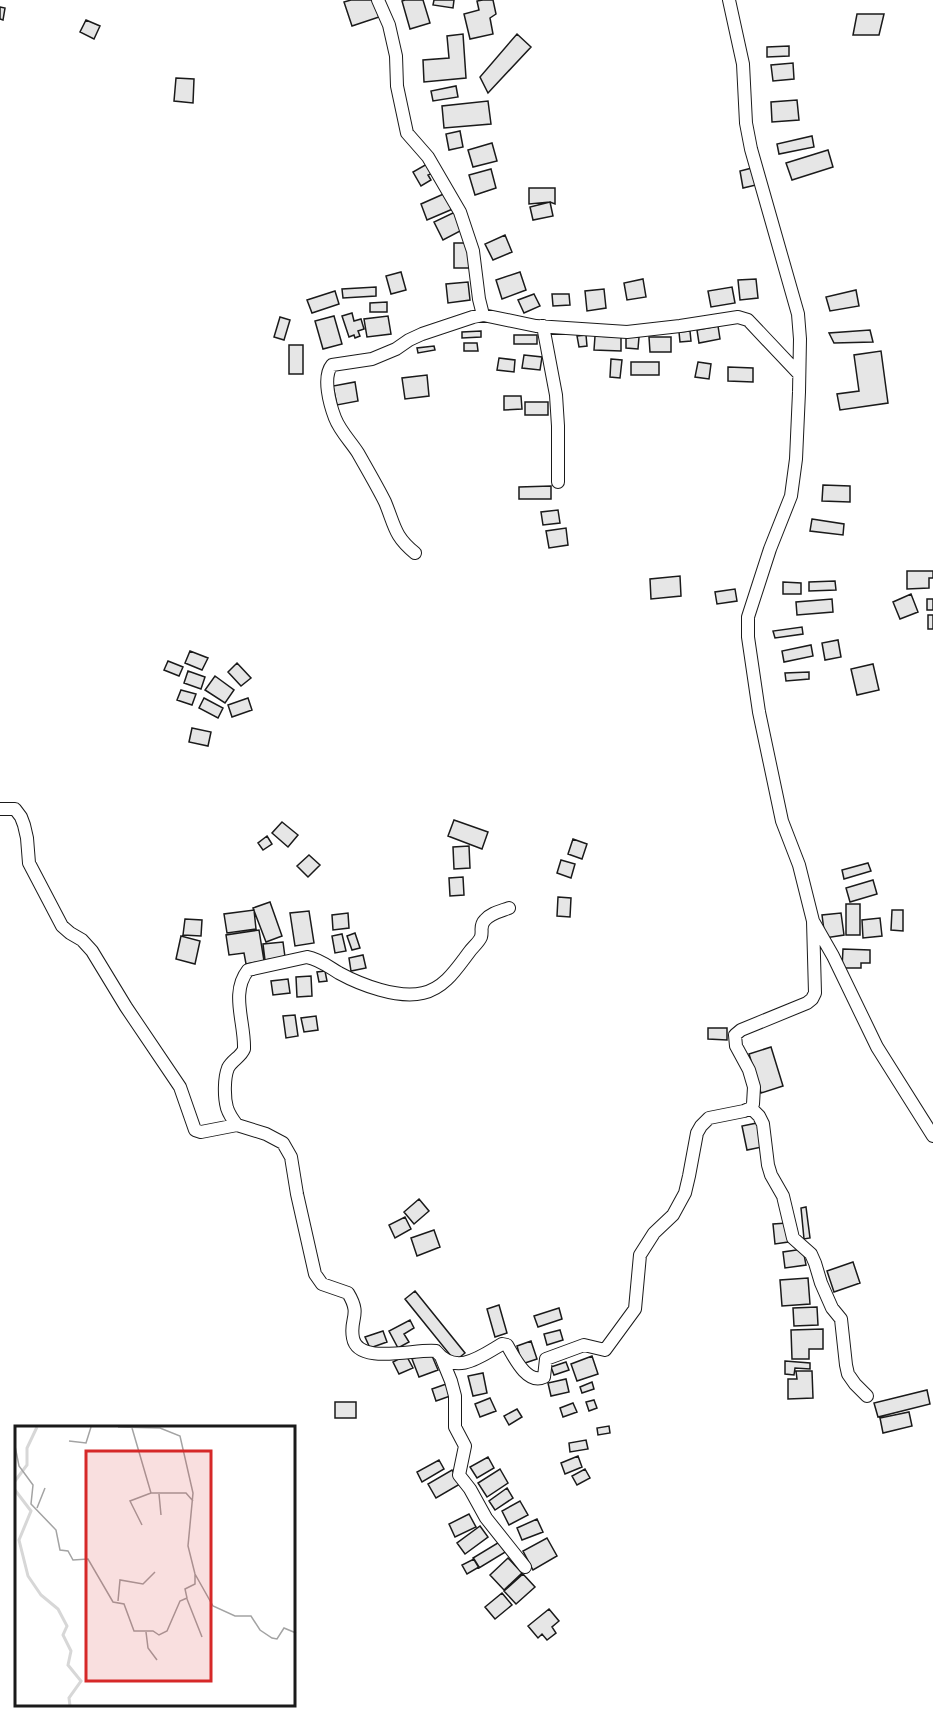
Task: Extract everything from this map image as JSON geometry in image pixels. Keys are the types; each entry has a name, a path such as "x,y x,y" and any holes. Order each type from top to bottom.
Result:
{"street":[{"path":"378,0 389,25 396,56 397,86 407,133 428,157 460,212 473,251 483,315"},
{"path":"729,0 743,64 746,123 751,149 798,314 799,374 796,459 791,495 770,549 748,617 748,637 759,712 782,821 799,865 813,921 816,987 812,999 741,1030 735,1035 736,1046 747,1064 754,1087 754,1100 751,1108"},
{"path":"415,553 394,528 385,502 336,421 329,397 327,373 332,365 372,359 422,334 483,315 543,326 627,332 744,317 799,374"},
{"path":"543,326 552,369 557,410 558,482"},
{"path":"0,809 15,809 21,817 27,838 28,863 62,926 82,940 92,951 126,1007 180,1087 195,1130 201,1132 237,1125 266,1134 283,1143 291,1156 315,1274 322,1284 348,1293 355,1304 353,1340 358,1348 368,1353 387,1354 430,1350 436,1351 442,1359 455,1396 456,1426 465,1446 459,1474 486,1518 525,1567"},
{"path":"237,1125 227,1109 226,1079 228,1067 242,1054 244,1049 238,996 242,977 248,970 307,957 315,958 355,981 407,995 424,993 440,986 454,972 481,938 480,926 485,919 509,908"},
{"path":"813,921 833,956 877,1047 933,1136"},
{"path":"442,1359 454,1364 464,1364 502,1344 507,1345 527,1375 540,1379 544,1377 546,1359 551,1356 584,1345 605,1350 634,1309 640,1255 654,1233 673,1215 685,1192 697,1133 701,1126 709,1118 751,1108"},
{"path":"751,1108 763,1124 768,1165 783,1196 793,1238 811,1254 832,1308 841,1319 848,1374 867,1396"}],"building":[{"path":"374,0 379,17 352,26 344,2"},
{"path":"423,0 430,23 410,29 402,1"},
{"path":"434,0 454,0 453,8 433,5"},
{"path":"493,0 496,14 490,18 493,34 470,39 464,14 479,10 477,1"},
{"path":"0,7 5,8 3,20 0,19"},
{"path":"857,14 884,14 879,35 853,35"},
{"path":"86,20 100,26 94,39 80,32"},
{"path":"463,34 466,78 424,82 423,60 449,58 447,36"},
{"path":"517,34 531,47 488,93 480,77"},
{"path":"789,46 789,56 767,57 767,47"},
{"path":"793,63 794,79 773,81 771,65"},
{"path":"176,78 194,79 193,103 174,101"},
{"path":"456,86 458,97 433,101 431,91"},
{"path":"797,100 799,120 772,122 771,102"},
{"path":"488,101 491,124 444,128 442,106"},
{"path":"460,131 463,147 449,150 446,134"},
{"path":"812,136 814,147 779,154 777,144"},
{"path":"492,143 497,161 473,167 468,150"},
{"path":"828,150 833,167 792,180 786,163"},
{"path":"427,164 433,173 428,175 431,180 421,186 413,172"},
{"path":"752,168 756,185 743,188 740,171"},
{"path":"491,169 496,188 475,195 469,175"},
{"path":"529,188 555,188 555,204 550,202 529,204"},
{"path":"448,192 455,208 427,220 421,204"},
{"path":"550,202 553,216 533,220 530,207"},
{"path":"455,212 464,229 443,240 434,222"},
{"path":"505,235 512,252 493,260 485,244"},
{"path":"454,243 469,243 469,268 454,268"},
{"path":"401,272 406,290 391,294 386,276"},
{"path":"520,272 526,290 502,299 496,280"},
{"path":"643,279 646,297 627,300 624,283"},
{"path":"756,279 758,298 740,300 738,280"},
{"path":"468,282 470,300 448,303 446,284"},
{"path":"376,287 376,296 343,298 342,289"},
{"path":"732,287 735,303 711,307 708,291"},
{"path":"604,289 606,308 587,311 585,291"},
{"path":"856,290 859,306 830,311 826,297"},
{"path":"335,291 339,304 312,313 307,300"},
{"path":"534,294 540,306 524,313 518,300"},
{"path":"552,294 569,294 570,305 553,306"},
{"path":"387,302 387,312 370,312 370,303"},
{"path":"352,313 354,321 361,319 364,329 358,331 360,336 355,338 354,335 349,337 342,316"},
{"path":"334,316 342,344 323,349 315,321"},
{"path":"388,316 391,334 367,337 364,319"},
{"path":"280,317 290,320 284,340 274,337"},
{"path":"718,326 720,339 699,343 697,330"},
{"path":"870,330 873,342 834,343 829,333"},
{"path":"481,331 481,337 462,338 462,332"},
{"path":"690,331 691,341 680,342 679,332"},
{"path":"514,335 537,335 537,344 514,344"},
{"path":"586,335 587,346 579,347 577,336"},
{"path":"595,336 621,337 621,351 594,350"},
{"path":"626,337 639,337 638,349 626,348"},
{"path":"649,337 671,337 671,352 650,352"},
{"path":"464,343 477,343 478,351 464,351"},
{"path":"289,345 303,345 303,374 289,374"},
{"path":"434,346 435,350 418,353 417,348"},
{"path":"881,351 888,403 840,410 837,394 859,391 854,355"},
{"path":"524,355 542,357 540,370 522,368"},
{"path":"499,358 515,360 514,372 497,370"},
{"path":"611,359 622,360 620,378 610,377"},
{"path":"631,362 659,362 659,375 631,375"},
{"path":"698,362 711,364 709,379 695,377"},
{"path":"728,367 753,368 753,382 728,381"},
{"path":"427,375 429,396 405,399 402,378"},
{"path":"355,382 358,401 337,405 333,386"},
{"path":"504,396 521,396 522,409 504,410"},
{"path":"525,402 548,402 548,415 525,415"},
{"path":"823,485 850,486 850,502 822,501"},
{"path":"551,486 551,499 519,499 519,487"},
{"path":"558,510 560,523 543,525 541,512"},
{"path":"812,519 844,524 843,535 810,531"},
{"path":"566,528 568,545 549,548 546,531"},
{"path":"907,571 933,571 933,578 929,578 929,588 907,589"},
{"path":"680,576 681,596 651,599 650,579"},
{"path":"835,581 836,590 809,591 809,582"},
{"path":"783,582 801,583 801,594 783,594"},
{"path":"735,589 737,601 717,604 715,592"},
{"path":"911,594 918,612 900,619 893,602"},
{"path":"832,599 833,612 797,615 796,602"},
{"path":"927,599 933,599 933,610 927,610"},
{"path":"928,615 933,615 933,629 928,629"},
{"path":"802,627 803,634 775,638 773,631"},
{"path":"838,640 841,657 825,660 822,643"},
{"path":"811,645 813,656 784,662 782,651"},
{"path":"190,651 208,658 202,670 185,663"},
{"path":"168,661 183,667 179,676 164,670"},
{"path":"237,663 251,678 241,686 228,672"},
{"path":"873,664 879,690 857,695 851,669"},
{"path":"188,671 205,677 201,689 184,683"},
{"path":"809,672 809,679 786,681 785,673"},
{"path":"215,676 234,690 225,703 205,690"},
{"path":"181,690 196,694 192,705 177,700"},
{"path":"204,698 223,708 218,718 199,708"},
{"path":"248,698 252,710 232,717 228,705"},
{"path":"192,728 211,732 208,746 189,742"},
{"path":"454,820 488,832 482,849 448,836"},
{"path":"282,822 298,835 288,847 272,833"},
{"path":"267,836 272,844 263,850 258,843"},
{"path":"573,839 587,844 582,859 568,854"},
{"path":"469,846 470,868 454,869 453,847"},
{"path":"309,855 320,865 308,877 297,866"},
{"path":"561,860 575,864 571,878 557,873"},
{"path":"868,863 871,871 844,879 842,870"},
{"path":"463,877 464,895 450,896 449,878"},
{"path":"873,880 877,894 850,902 846,888"},
{"path":"558,897 571,898 570,917 557,916"},
{"path":"270,902 282,936 266,942 253,908"},
{"path":"846,904 860,904 860,935 846,935"},
{"path":"254,910 256,929 227,933 224,914"},
{"path":"892,910 903,910 903,931 891,930"},
{"path":"309,911 314,943 295,946 290,913"},
{"path":"348,913 349,928 333,930 332,915"},
{"path":"841,913 844,935 825,938 822,915"},
{"path":"880,918 882,936 863,938 862,920"},
{"path":"185,919 202,920 201,936 183,935"},
{"path":"259,930 264,961 246,964 244,953 229,955 226,935"},
{"path":"355,933 360,948 352,950 347,936"},
{"path":"342,934 346,951 335,953 332,936"},
{"path":"181,936 200,941 195,964 176,959"},
{"path":"283,942 285,957 265,960 263,944"},
{"path":"843,949 870,950 870,963 861,963 861,968 842,968"},
{"path":"363,955 366,968 351,971 349,958"},
{"path":"325,971 327,981 319,982 317,972"},
{"path":"311,976 312,996 297,997 296,977"},
{"path":"288,979 290,993 273,995 271,981"},
{"path":"295,1015 298,1036 286,1038 283,1016"},
{"path":"316,1016 318,1030 304,1032 301,1018"},
{"path":"708,1028 727,1028 727,1040 708,1039"},
{"path":"771,1047 783,1086 761,1093 749,1054"},
{"path":"757,1123 762,1147 747,1150 742,1126"},
{"path":"419,1199 429,1211 414,1224 404,1212"},
{"path":"806,1207 810,1238 804,1239 801,1208"},
{"path":"405,1217 411,1229 395,1238 389,1225"},
{"path":"787,1223 788,1242 775,1244 773,1224"},
{"path":"434,1230 440,1247 417,1256 411,1238"},
{"path":"803,1249 806,1265 785,1268 783,1252"},
{"path":"853,1262 860,1283 834,1292 827,1271"},
{"path":"808,1278 810,1304 782,1306 780,1280"},
{"path":"415,1291 465,1353 455,1361 405,1299"},
{"path":"499,1305 507,1333 495,1337 487,1309"},
{"path":"817,1307 818,1325 794,1326 793,1308"},
{"path":"559,1308 562,1319 538,1327 534,1316"},
{"path":"410,1320 414,1328 404,1334 409,1342 398,1348 389,1331"},
{"path":"823,1329 823,1349 809,1349 809,1359 792,1359 791,1330"},
{"path":"560,1330 563,1340 547,1345 544,1334"},
{"path":"383,1331 387,1342 370,1348 365,1337"},
{"path":"531,1341 537,1359 522,1364 517,1346"},
{"path":"430,1351 438,1370 419,1377 412,1359"},
{"path":"406,1355 413,1368 399,1374 393,1362"},
{"path":"592,1356 598,1374 577,1381 571,1364"},
{"path":"785,1361 810,1363 810,1369 795,1368 794,1375 785,1374"},
{"path":"566,1362 569,1370 554,1375 551,1367"},
{"path":"796,1371 812,1371 813,1398 788,1399 788,1379 797,1379"},
{"path":"483,1373 487,1393 473,1396 468,1376"},
{"path":"566,1379 569,1392 551,1396 548,1383"},
{"path":"592,1382 594,1389 582,1393 580,1387"},
{"path":"449,1383 453,1395 436,1401 432,1389"},
{"path":"927,1390 930,1404 878,1417 874,1403"},
{"path":"490,1398 496,1411 480,1417 475,1404"},
{"path":"594,1400 597,1408 589,1411 586,1402"},
{"path":"335,1402 356,1402 356,1418 335,1418"},
{"path":"573,1403 577,1412 563,1417 560,1408"},
{"path":"517,1409 522,1417 509,1425 504,1416"},
{"path":"909,1412 912,1426 883,1433 880,1418"},
{"path":"609,1426 610,1433 598,1435 597,1428"},
{"path":"586,1440 588,1449 570,1452 569,1443"},
{"path":"578,1456 582,1467 565,1474 561,1463"},
{"path":"488,1457 494,1468 477,1478 470,1467"},
{"path":"439,1460 444,1469 422,1482 417,1472"},
{"path":"500,1469 508,1483 487,1497 478,1483"},
{"path":"585,1469 590,1478 577,1485 572,1476"},
{"path":"452,1470 460,1484 436,1498 428,1484"},
{"path":"507,1488 513,1498 495,1510 489,1501"},
{"path":"520,1501 528,1515 509,1525 502,1511"},
{"path":"469,1514 476,1527 455,1537 449,1524"},
{"path":"537,1519 543,1532 522,1540 517,1528"},
{"path":"480,1526 488,1537 465,1554 457,1543"},
{"path":"547,1538 557,1556 533,1570 523,1551"},
{"path":"501,1541 507,1551 479,1568 473,1558"},
{"path":"508,1558 522,1573 504,1590 490,1575"},
{"path":"474,1559 479,1567 467,1574 462,1565"},
{"path":"523,1574 535,1587 516,1604 504,1591"},
{"path":"502,1593 512,1605 495,1619 485,1607"},
{"path":"549,1609 559,1621 552,1627 556,1633 547,1640 542,1634 538,1638 528,1626"}]}
